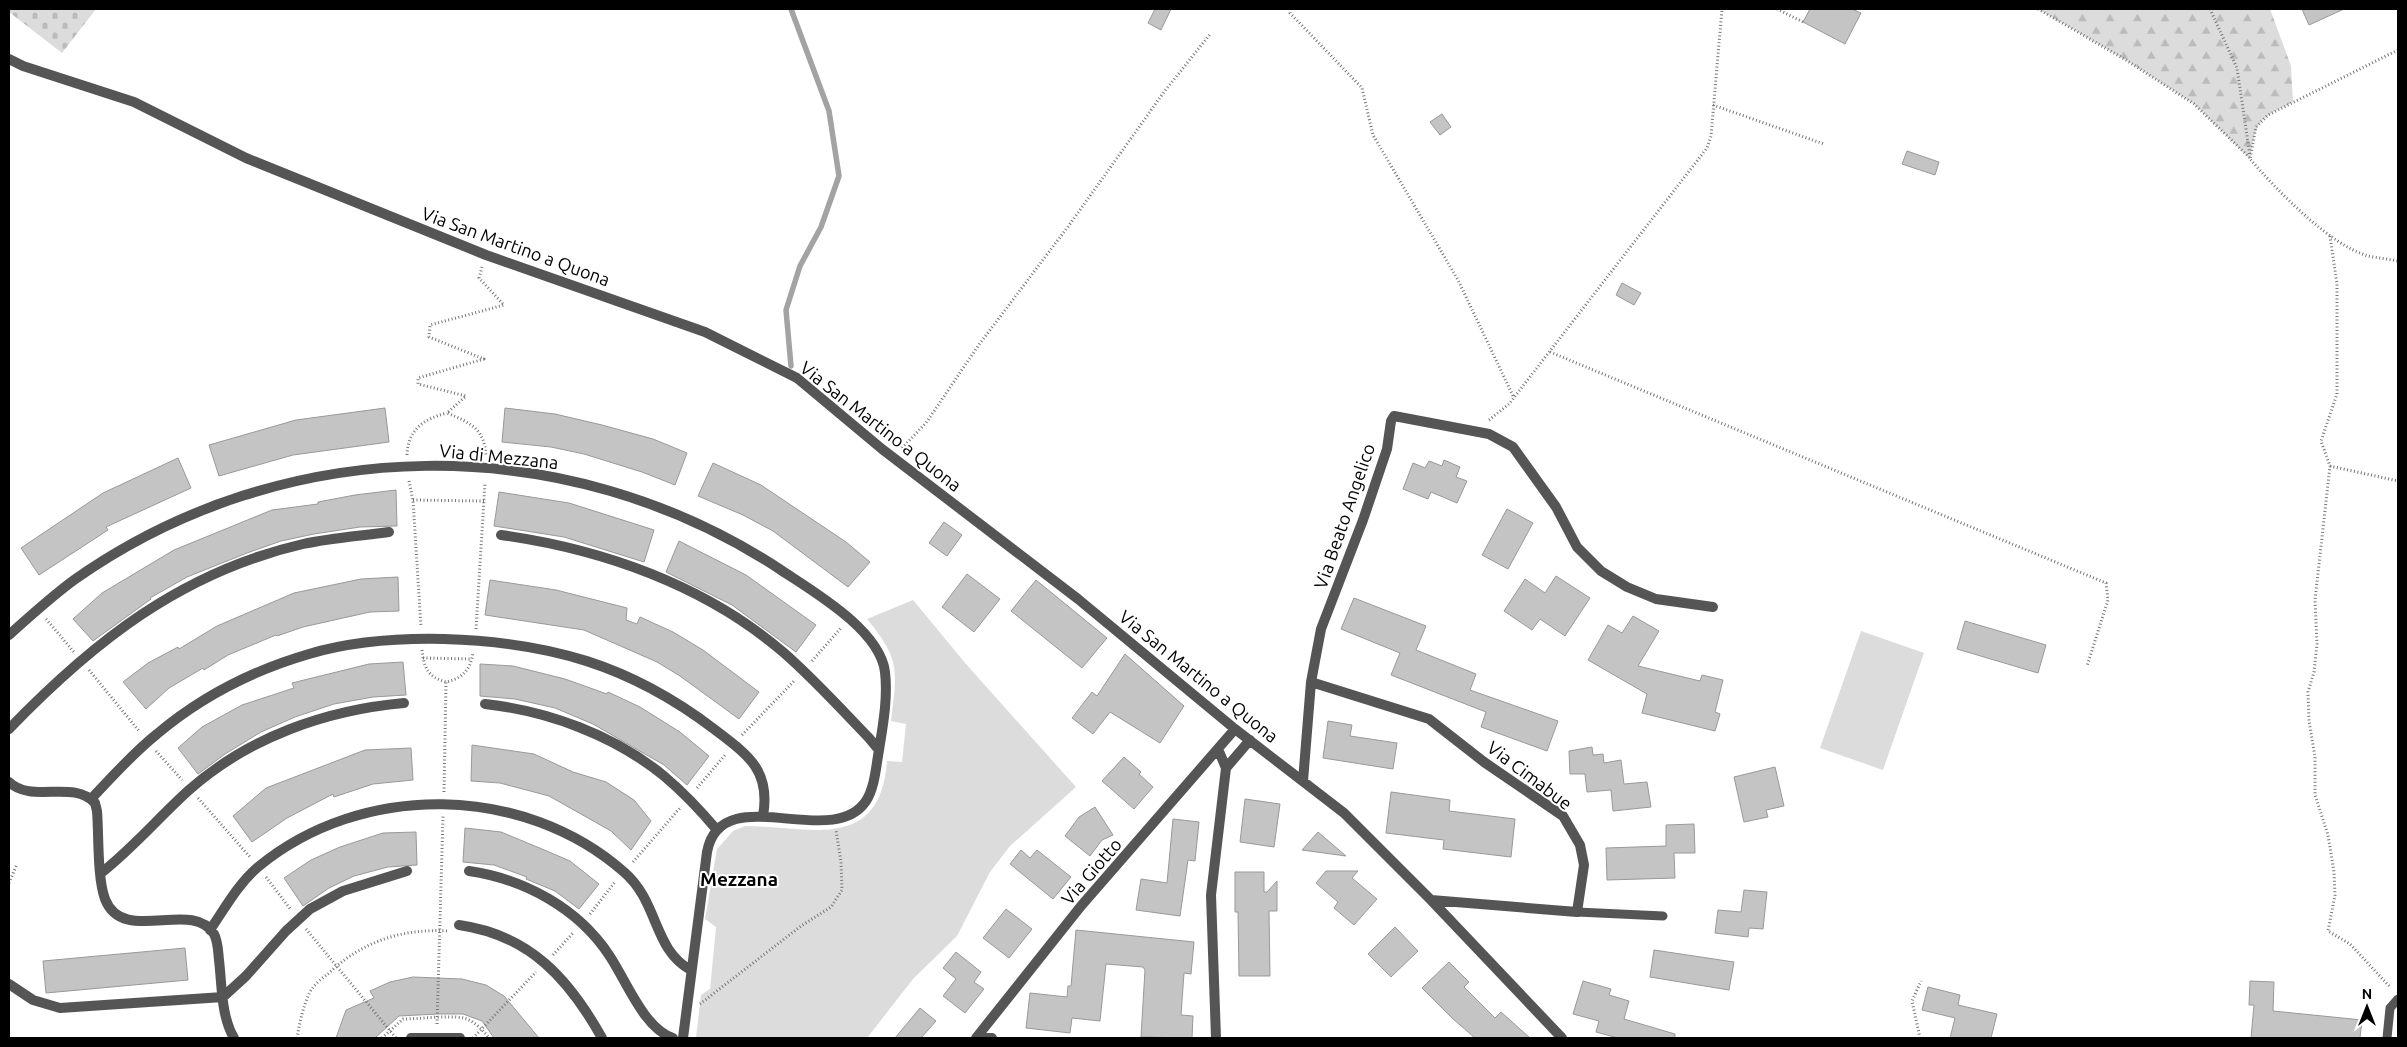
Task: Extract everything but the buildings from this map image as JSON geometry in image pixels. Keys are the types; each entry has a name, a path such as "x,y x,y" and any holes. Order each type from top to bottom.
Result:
{"street":[{"name":"Via San Martino a Quona","path":"9,59 22,66 134,102 246,158 486,255 705,332 797,378 892,457 1078,598 1235,729 1344,813 1431,900 1562,1038"},
{"name":"Via Beato Angelico","path":"1303,781 1311,682 1321,630 1369,502 1387,448 1391,421 1394,416 1489,434 1513,447 1556,508 1577,547 1601,571 1627,587 1656,599 1713,607"},
{"name":"Via di Mezzana","path":"9,635 76,578 127,547 183,518 253,493 306,479 360,469 407,465 486,467 576,482 646,502 722,536 808,588 856,625 874,645 882,659 885,670 886,695 879,750 868,797 862,806 851,813 834,819 808,821 763,816 741,818 718,830"},
{"path":"9,729 54,682 80,659 136,616 170,595 220,571 260,556 303,544 389,532"},
{"path":"501,535 546,542 632,567 669,582 747,625 783,652 879,750"},
{"path":"91,799 148,741 174,720 217,693 283,662 346,645 377,640 475,640 544,648 618,672 676,702 733,745 751,762 762,777 766,799 763,816"},
{"name":"Via Cimabue","path":"1311,682 1429,719 1484,762 1563,816 1580,845 1584,865 1577,912"},
{"path":"101,873 122,856 190,789 244,752 284,731 355,709 404,703"},
{"path":"485,704 537,713 591,733 646,762 665,776 718,830 708,847 683,1038"},
{"name":"Via Giotto","path":"976,1037 1081,906 1235,729"},
{"path":"1226,768 1250,740"},
{"path":"1216,1038 1212,895 1226,768 1221,746"},
{"path":"9,782 17,788 30,792 80,794 91,799 97,811 102,888 107,903 115,913 124,919 141,921 188,920 199,923 210,930 217,944 227,1022 234,1038"},
{"path":"210,930 240,887 259,867 300,840 345,820 391,808 444,804 499,810 543,823 586,844 624,872 646,899 671,955 680,964 691,970"},
{"path":"9,984 33,1000 60,1008 223,997 246,976 298,919 316,905 343,891 407,871"},
{"path":"469,871 500,877 530,889 563,909 582,924 609,955 654,1027 673,1038"},
{"path":"1431,900 1577,912"},
{"path":"454,928 506,937 521,945 545,963 576,996 602,1038"},
{"path":"976,1037 992,1038"},
{"path":"411,1038 460,1038"}],"lane":[{"path":"1577,912 1662,916"},
{"path":"2386,1038 2390,1008 2398,999"}],"path":[{"path":"1290,9 1290,13 1362,88 1373,136 1458,280 1514,398"},
{"path":"1472,430 1509,404 1514,398 1706,148 1711,136 1722,9"},
{"path":"1777,9 1803,22"},
{"path":"2038,9 2126,60 2194,104 2269,180 2330,236 2367,255 2398,261"},
{"path":"2210,9 2237,68 2250,159"},
{"path":"892,457 926,423 978,346 1070,224 1164,92 1211,33"},
{"path":"2250,159 2256,127 2268,115 2398,50"},
{"path":"1713,105 1824,144"},
{"path":"2330,236 2337,284 2337,394 2321,441 2330,466 2315,600 2317,644 2314,672 2308,692 2309,721 2315,757 2315,795 2328,835 2334,872 2335,895 2328,931 2350,944 2398,999"},
{"path":"447,413 467,421 480,432 486,446 486,501 472,659 464,674 446,682 435,679 429,674 423,658 413,500 407,465 408,442 416,427 434,416 447,413 466,396 418,384 418,378 484,359 429,337 430,325 504,305 479,278 486,255"},
{"path":"1550,352 2106,583 2108,600 2087,666"},
{"path":"2330,466 2398,481"},
{"path":"413,500 486,501"},
{"path":"43,615 148,741 259,867 335,966 396,1038"},
{"path":"473,1038 582,924 733,745 803,671 842,626"},
{"path":"423,658 472,659"},
{"path":"437,1038 446,682"},
{"path":"698,1006 801,926 831,907 842,890 841,862 836,830"},
{"path":"9,884 17,864"},
{"path":"297,1038 301,1015 312,988 335,966 353,953 382,938 454,928"},
{"path":"1920,1038 1912,1001 1922,981"}],"green space":[{"path":"9,9 96,9 62,53 9,12"},
{"path":"2038,9 2270,9 2291,66 2293,102 2265,117 2261,122 2257,128 2250,159 2194,104 2126,60"},
{"path":"913,600 966,664 1076,787 1010,846 990,872 957,936 913,979 867,1038 696,1038 701,995 710,989 716,927 705,919 717,849 733,831 745,826 816,830 837,828 856,822 871,810 881,790 887,761 902,762 906,724 891,721 895,690 894,667 886,645 867,619"},
{"path":"1861,631 1924,653 1883,770 1820,748"}],"waterway":[{"path":"791,9 829,111 839,176 821,227 800,266 786,310 791,366"}],"district":[{"name":"Mezzana","path":"739,879"}]}
